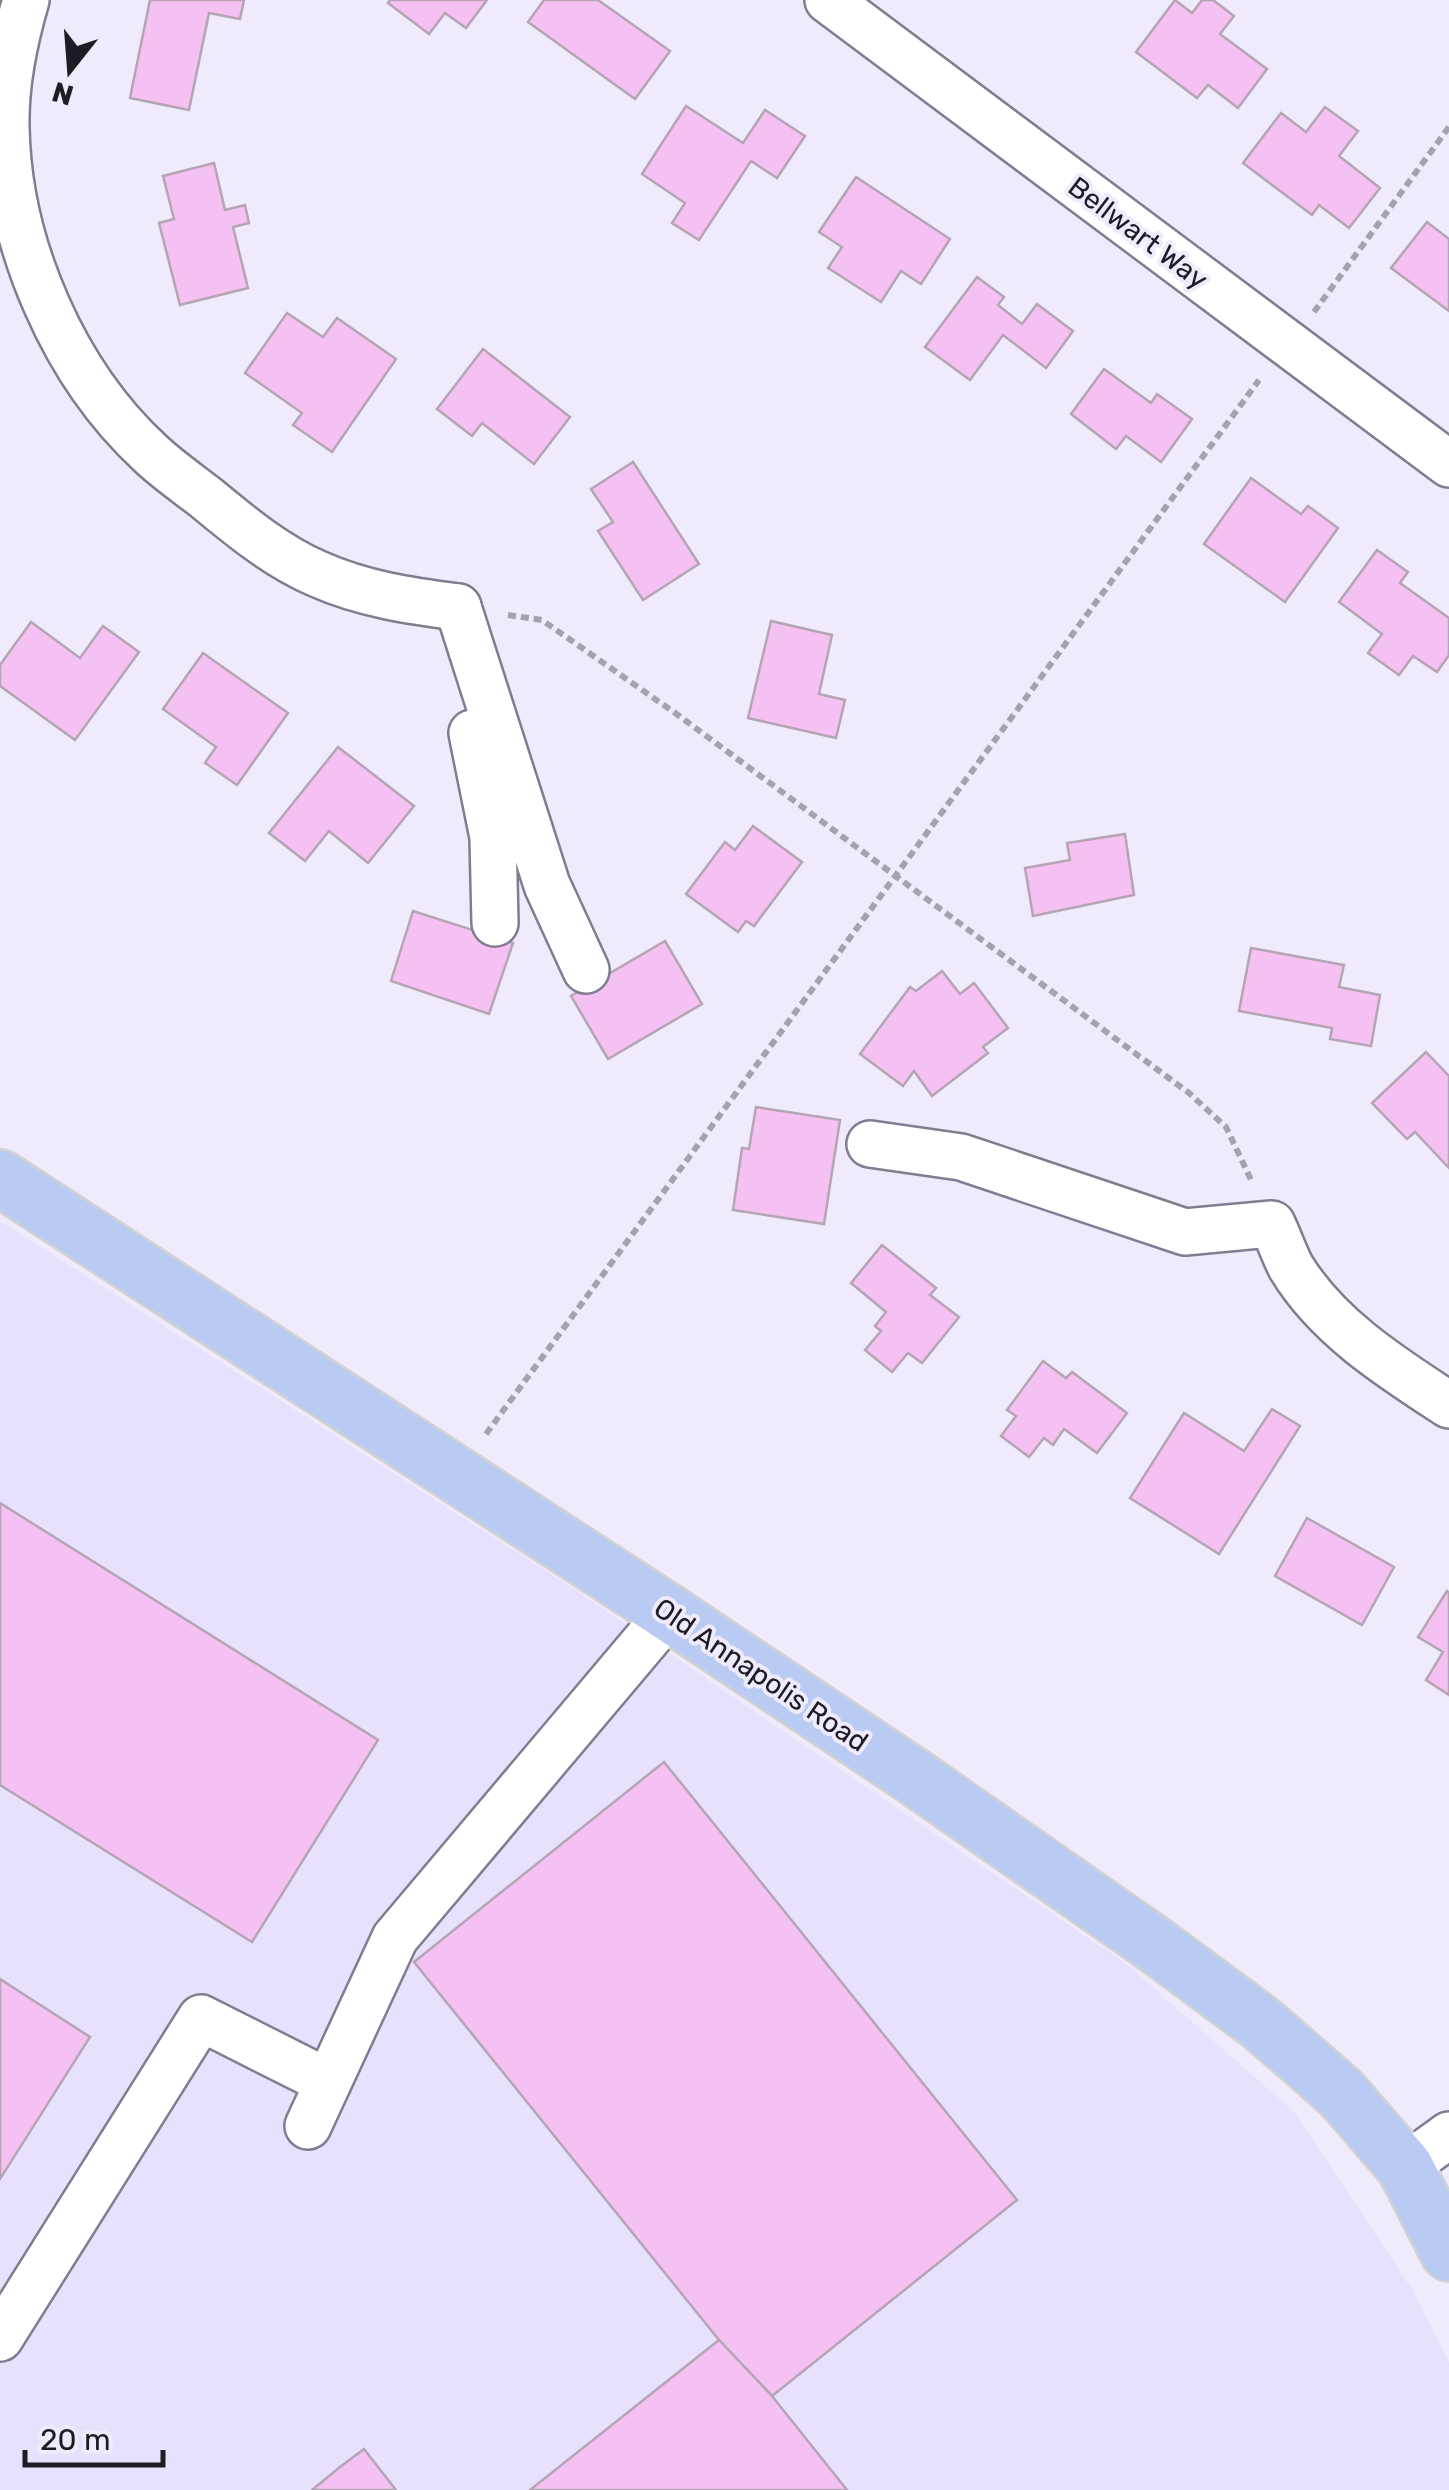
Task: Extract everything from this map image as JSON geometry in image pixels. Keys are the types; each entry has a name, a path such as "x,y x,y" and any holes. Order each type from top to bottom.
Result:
{"main road":[{"name":"Old Annapolis Road","path":"0,1178 932,1789 1262,2024 1340,2093 1405,2166 1449,2253"}],"street":[{"path":"26,0 12,45 6,127 13,200 33,270 61,333 99,394 150,453 256,539 317,574 368,592 458,607"},
{"name":"Bellwart Way","path":"828,0 1449,464"},
{"path":"458,607 462,694 493,837 495,924"},
{"path":"458,607 547,885 586,970"},
{"path":"870,1144 961,1157 1185,1232 1272,1224 1292,1268 1336,1322 1395,1370 1449,1405"},
{"path":"308,2126 395,1938 669,1614"},
{"path":"0,2338 201,2018 328,2082"},
{"path":"1405,2166 1449,2134"}],"path":[{"path":"456,1474 1260,378 1289,346 1449,127"},
{"path":"458,607 542,620 1189,1093 1226,1127 1272,1224"}],"shaded area":[{"path":"0,1221 571,1587 1125,1963 1294,2112 1411,2288 1449,2362 1449,2490 0,2490"}],"building":[{"path":"150,0 244,0 240,19 209,13 189,110 130,98"},
{"path":"487,0 466,28 445,13 429,34 388,3"},
{"path":"544,0 598,0 670,51 635,99 528,22"},
{"path":"1175,0 1192,13 1202,0 1213,0 1234,16 1220,34 1267,69 1238,108 1208,85 1197,98 1136,52"},
{"path":"686,106 743,143 765,110 805,136 777,178 751,161 699,240 672,223 685,203 642,174"},
{"path":"1325,107 1358,131 1339,156 1380,188 1349,228 1319,205 1312,215 1243,163 1281,113 1306,132"},
{"path":"214,163 225,210 245,205 249,223 233,227 248,288 180,305 159,223 174,219 163,176"},
{"path":"856,177 950,239 921,284 901,271 881,302 828,268 842,247 819,232"},
{"path":"1427,222 1449,239 1449,311 1391,268"},
{"path":"977,277 1004,297 998,305 1022,324 1037,304 1073,331 1046,368 1003,335 970,380 925,347"},
{"path":"287,313 323,337 337,318 396,359 332,452 293,425 302,413 245,373"},
{"path":"483,349 570,417 534,464 482,423 472,436 437,409"},
{"path":"1104,369 1151,403 1157,394 1192,419 1161,462 1126,436 1116,449 1071,414"},
{"path":"633,462 699,564 643,600 598,531 613,522 591,489"},
{"path":"1251,478 1301,514 1308,506 1338,528 1285,602 1204,544"},
{"path":"1377,550 1408,572 1400,583 1449,618 1449,655 1437,672 1413,656 1399,675 1368,653 1382,634 1339,602"},
{"path":"771,621 832,635 819,694 845,700 836,738 748,718"},
{"path":"31,622 80,658 103,626 139,652 75,740 0,686 0,665"},
{"path":"203,653 288,713 237,785 205,763 216,747 163,709"},
{"path":"338,747 414,806 368,863 329,831 305,861 269,833"},
{"path":"753,826 802,862 754,926 746,921 738,932 686,894 725,842 735,850"},
{"path":"1125,834 1134,895 1033,916 1025,868 1070,860 1067,843"},
{"path":"413,911 513,943 489,1014 391,981"},
{"path":"665,941 702,1004 608,1059 571,996"},
{"path":"1251,948 1344,965 1339,987 1380,995 1371,1046 1330,1039 1332,1028 1239,1011"},
{"path":"942,971 960,994 974,983 1008,1028 983,1047 988,1053 932,1096 914,1071 903,1086 860,1054 910,987 916,991"},
{"path":"1426,1052 1449,1076 1449,1168 1415,1132 1407,1139 1372,1103"},
{"path":"756,1107 840,1120 824,1224 733,1210 742,1148 749,1149"},
{"path":"882,1245 936,1288 930,1295 959,1317 922,1363 908,1353 892,1372 865,1350 881,1331 875,1326 886,1312 851,1283"},
{"path":"1043,1361 1066,1378 1072,1372 1127,1413 1097,1453 1064,1429 1053,1445 1044,1438 1029,1457 1001,1436 1016,1416 1007,1410"},
{"path":"1272,1409 1300,1426 1219,1554 1130,1498 1184,1413 1244,1451"},
{"path":"0,1503 378,1740 252,1942 0,1785"},
{"path":"1307,1518 1394,1567 1362,1625 1275,1576"},
{"path":"1447,1591 1449,1695 1426,1680 1443,1652 1418,1637"},
{"path":"664,1762 1017,2200 772,2396 719,2340 414,1962"},
{"path":"0,1979 90,2037 0,2179"},
{"path":"719,2340 772,2396 847,2490 530,2490"},
{"path":"364,2449 396,2490 312,2490 340,2467"}]}
